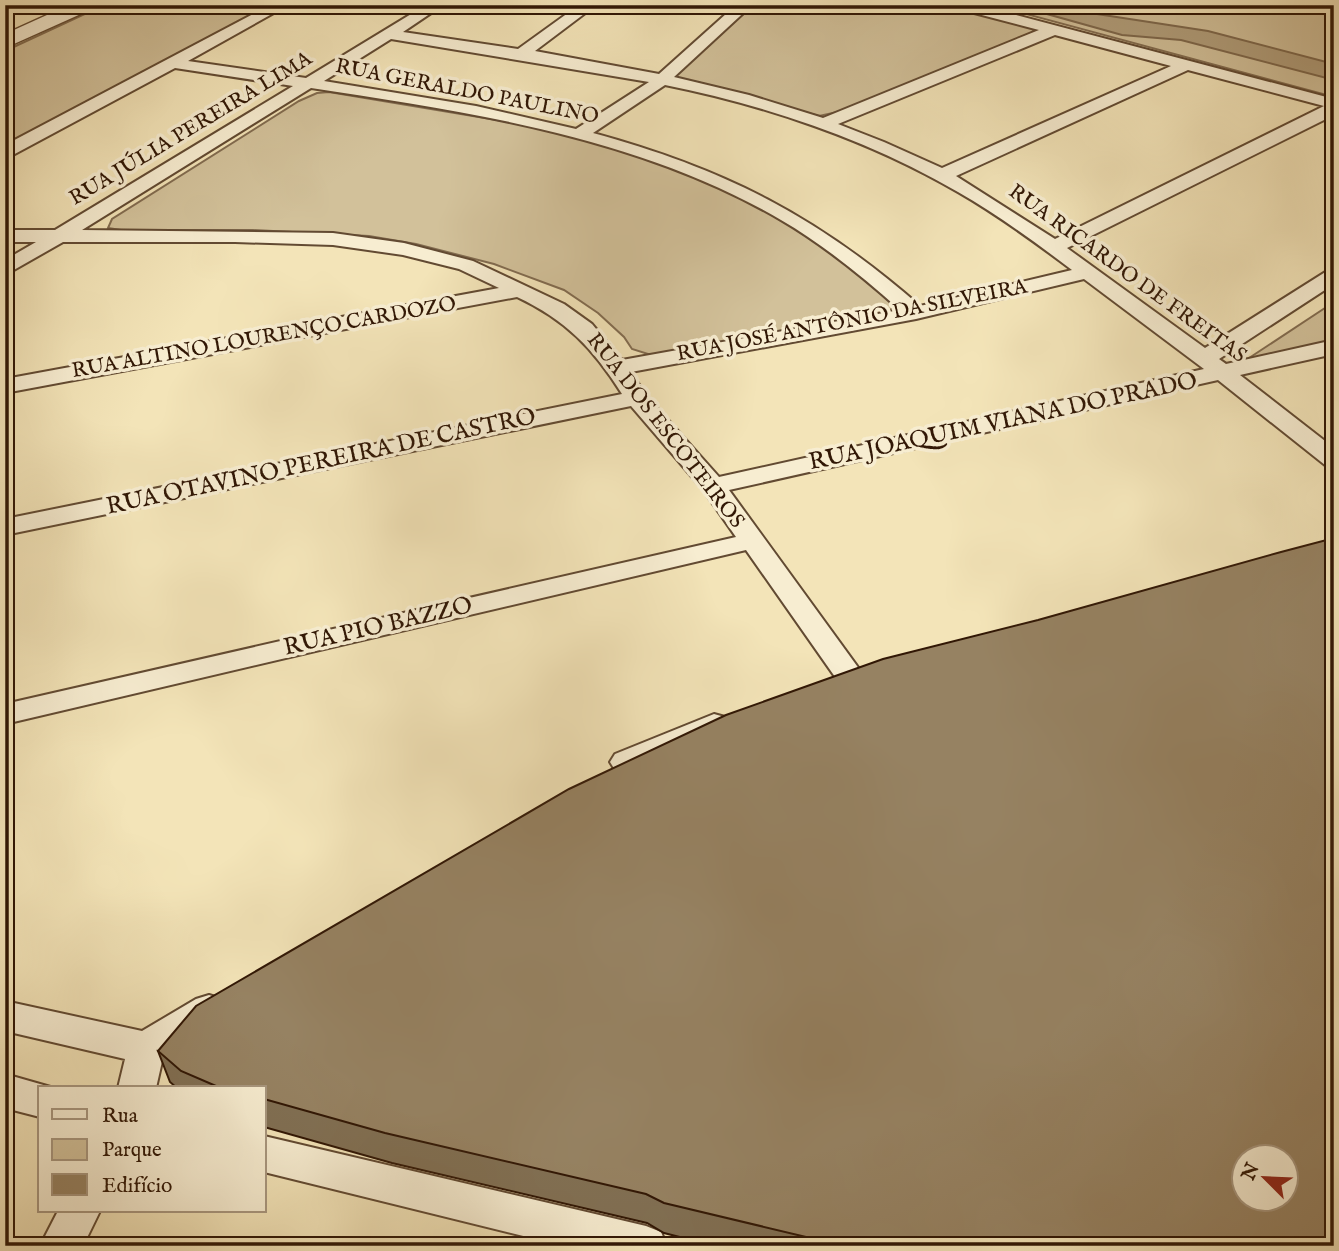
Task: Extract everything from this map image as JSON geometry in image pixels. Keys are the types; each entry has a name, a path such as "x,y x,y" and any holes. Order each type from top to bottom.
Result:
{"street":[{"path":"5,26 52,5"},
{"path":"5,42 85,5"},
{"path":"5,152 281,5"},
{"name":"RUA JÚLIA PEREIRA LIMA","path":"5,269 436,5"},
{"path":"521,54 589,5"},
{"path":"580,134 631,103 663,79 746,5"},
{"path":"960,5 1334,106"},
{"path":"821,125 1053,30"},
{"name":"RUA RICARDO DE FREITAS","path":"389,34 663,79 735,97 821,125 942,175 1004,211 1055,246 1225,373 1334,460"},
{"name":"RUA GERALDO PAULINO","path":"174,63 423,103 580,134 708,176 767,204 826,239 875,276 916,313"},
{"path":"942,175 1186,65"},
{"path":"1055,246 1334,106"},
{"name":"RUA DOS ESCOTEIROS","path":"5,236 235,236 333,239 404,249 466,265 522,290 556,308 584,329 617,368 636,398 713,486 850,678"},
{"name":"RUA JOSÉ ANTÔNIO DA SILVEIRA","path":"617,368 916,313 1087,272"},
{"path":"1205,358 1334,275"},
{"name":"RUA ALTINO LOURENÇO CARDOZO","path":"5,386 522,290"},
{"name":"RUA JOAQUIM VIANA DO PRADO","path":"713,486 1334,347"},
{"name":"RUA OTAVINO PEREIRA DE CASTRO","path":"5,527 636,398"},
{"name":"RUA PIO BAZZO","path":"5,714 751,541"},
{"path":"597,776 678,738 738,715"},
{"path":"5,1017 146,1048 229,997"},
{"path":"137,1086 146,1048"},
{"path":"5,1091 38,1099"},
{"path":"266,1154 646,1246"},
{"path":"61,1246 79,1212"}],"green space":[{"path":"104,5 285,5 5,154 5,51"},
{"path":"754,5 955,5 1035,28 1042,33 842,111 819,116 675,78 680,68"},
{"path":"993,5 1334,5 1334,97"},
{"path":"329,92 520,124 578,137 707,177 825,239 897,304 879,314 669,354 648,354 632,349 624,337 598,313 564,290 494,264 416,244 369,236 253,230 108,228 112,219 299,101 317,93"},
{"path":"1334,302 1334,340 1246,360"}],"shaded area":[{"path":"1024,5 1076,5 1097,14 1208,31 1334,64 1334,80 1181,40 1122,35 1029,9"}],"building":[{"path":"1334,538 1334,1246 844,1246 664,1203 646,1194 385,1133 266,1100 266,1086 216,1086 181,1071 158,1051 196,1006 569,789 726,715 883,659 1038,620"}]}
